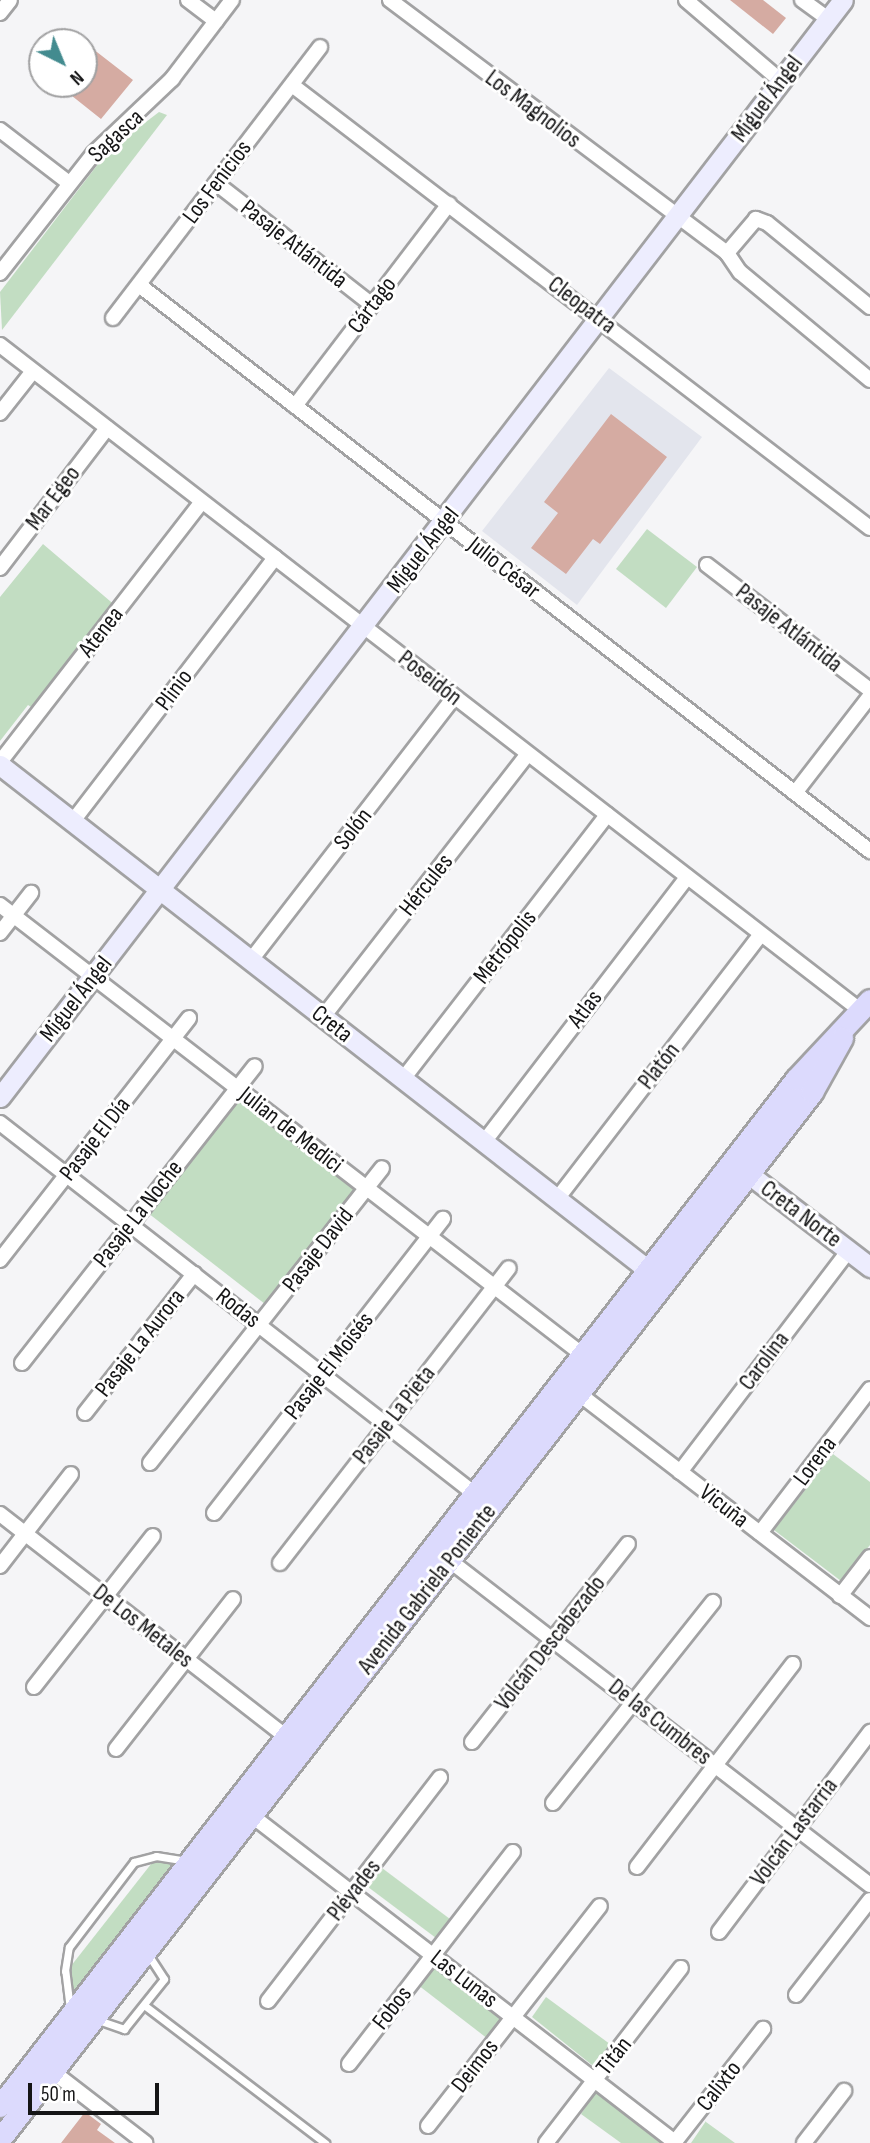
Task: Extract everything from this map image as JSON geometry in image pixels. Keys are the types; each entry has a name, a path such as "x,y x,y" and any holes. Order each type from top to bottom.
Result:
{"main road":[{"name":"Avenida Gabriela Poniente","path":"0,2139 578,1393 657,1277 741,1168 824,1075 844,1032 865,1005"},
{"name":"Avenida Gabriela Poniente","path":"0,2106 583,1355 657,1277"}],"street":[{"path":"0,13 10,0"},
{"path":"188,0 216,21"},
{"name":"Sagasca","path":"0,273 69,183 107,140 158,97 232,0"},
{"name":"Los Magnolios","path":"390,0 727,253 740,272 870,380"},
{"path":"686,0 781,81"},
{"path":"802,0 828,19"},
{"name":"Miguel Ángel","path":"0,1097 445,522 843,0"},
{"name":"Los Fenicios","path":"113,318 320,47"},
{"name":"Cleopatra","path":"292,85 870,528"},
{"path":"0,130 69,183"},
{"name":"Pasaje Atlántida","path":"216,183 372,305"},
{"name":"Cártago","path":"295,406 449,204"},
{"path":"727,253 757,219 767,223 870,307"},
{"name":"Julio César","path":"139,285 870,851"},
{"name":"Poseidón","path":"0,345 761,934 865,1005"},
{"path":"0,413 33,371"},
{"name":"Mar Egeo","path":"0,568 107,428"},
{"name":"Atenea","path":"0,764 202,502"},
{"name":"Plinio","path":"73,821 275,558"},
{"name":"Pasaje Atlántida","path":"707,565 870,690"},
{"path":"795,793 870,696"},
{"name":"Solón","path":"251,960 454,697"},
{"name":"Hércules","path":"323,1017 528,754"},
{"name":"Creta","path":"0,764 657,1277"},
{"name":"Metrópolis","path":"403,1079 607,815"},
{"name":"Atlas","path":"484,1142 687,877"},
{"path":"0,933 31,893"},
{"name":"Julian de Medici","path":"0,905 583,1355"},
{"name":"Platón","path":"557,1199 761,934"},
{"name":"Pasaje El Día","path":"0,1261 189,1018"},
{"name":"Pasaje La Noche","path":"22,1363 255,1066"},
{"name":"Rodas","path":"0,1123 475,1494"},
{"name":"Pasaje David","path":"150,1463 382,1168"},
{"name":"Creta Norte","path":"741,1168 870,1267"},
{"name":"Pasaje El Moisés","path":"214,1513 443,1219"},
{"name":"Carolina","path":"680,1472 849,1250"},
{"name":"Pasaje La Pieta","path":"280,1563 509,1268"},
{"name":"Pasaje La Aurora","path":"85,1413 194,1274"},
{"name":"Lorena","path":"760,1534 870,1389"},
{"name":"Vicuña","path":"578,1393 870,1618"},
{"path":"0,1566 71,1474"},
{"name":"De Los Metales","path":"0,1514 286,1737"},
{"path":"34,1687 153,1536"},
{"name":"Volcán Descabezado","path":"472,1742 628,1544"},
{"path":"840,1595 870,1557"},
{"name":"De las Cumbres","path":"449,1560 870,1885"},
{"path":"116,1749 233,1599"},
{"path":"553,1803 713,1602"},
{"path":"637,1867 793,1664"},
{"name":"Volcán Lastarria","path":"719,1932 870,1732"},
{"name":"Pléyades","path":"268,2001 440,1779"},
{"name":"Las Lunas","path":"251,1815 675,2143"},
{"name":"Fobos","path":"349,2064 513,1852"},
{"path":"796,1995 870,1900"},
{"name":"Deimos","path":"428,2126 600,1906"},
{"name":"Titán","path":"546,2143 681,1968"},
{"name":"Calixto","path":"675,2143 763,2029"},
{"path":"52,2071 145,2143"},
{"path":"804,2143 844,2091"}],"lane":[{"path":"71,2015 65,1971 69,1947 134,1862 156,1856 190,1862"},
{"path":"94,2019 124,2029 164,1979 146,1951"},
{"path":"144,2005 325,2143"}],"shaded area":[{"path":"609,368 702,437 577,605 482,531"}],"green space":[{"path":"159,112 167,115 2,330 0,292 108,151"},
{"path":"647,529 697,567 666,608 616,569"},
{"path":"43,544 117,607 34,709 28,705 0,741 0,597"},
{"path":"236,1097 355,1190 265,1304 148,1213"},
{"path":"833,1454 870,1482 870,1545 841,1581 774,1530"},
{"path":"155,1859 191,1866 78,2012 67,1971"},
{"path":"382,1868 450,1919 436,1938 368,1887"},
{"path":"434,1967 503,2020 488,2039 418,1985"},
{"path":"546,1997 614,2047 597,2069 532,2017"},
{"path":"599,2087 670,2143 621,2143 581,2114"},
{"path":"706,2122 735,2143 691,2143"}],"building":[{"path":"730,0 763,0 786,18 773,34"},
{"path":"98,53 133,80 101,119 75,98 98,98"},
{"path":"611,414 667,457 600,544 593,539 566,574 531,548 558,513 544,502"},
{"path":"85,2112 101,2124 97,2130 115,2143 61,2143"}]}
